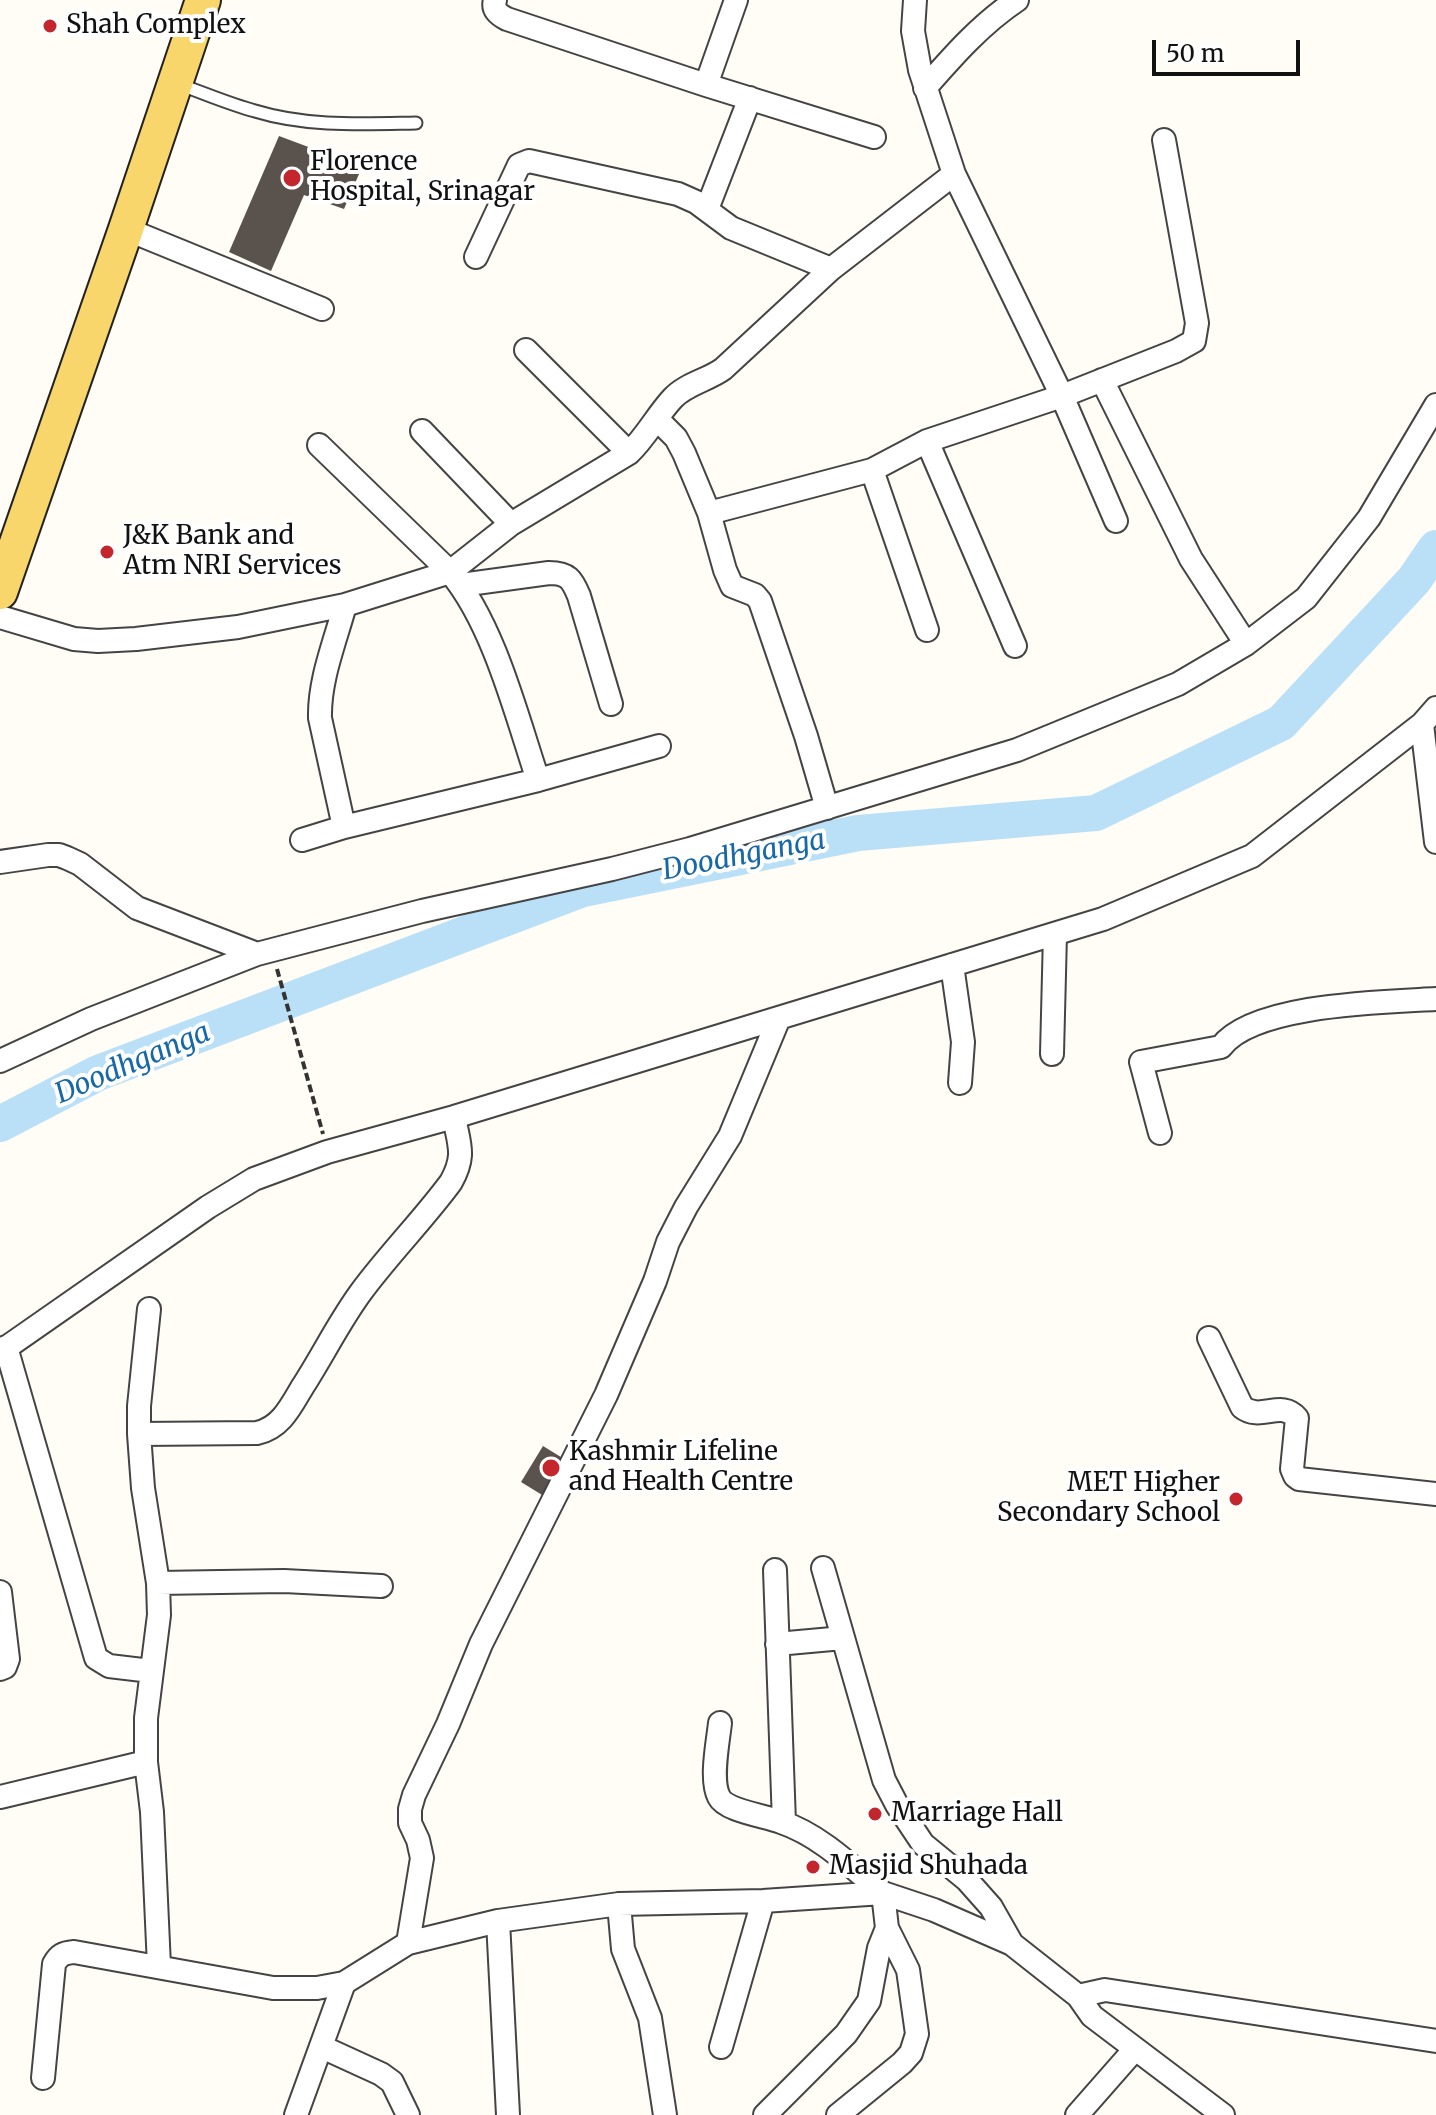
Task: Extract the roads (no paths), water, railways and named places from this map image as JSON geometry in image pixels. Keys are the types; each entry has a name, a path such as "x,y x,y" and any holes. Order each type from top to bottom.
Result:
{"main road":[{"path":"0,592 203,0"}],"street":[{"path":"495,0 495,10 507,19 874,137"},
{"path":"706,85 736,0"},
{"path":"915,0 913,31 920,70 954,174 1062,396 1116,521"},
{"path":"925,88 962,46 1017,0"},
{"path":"707,209 750,98"},
{"path":"709,513 872,470 927,441 1062,396 1194,341 1197,323 1164,140"},
{"path":"476,257 519,165 529,161 678,194 707,209 731,228 831,269"},
{"path":"456,578 511,524 629,453 641,442 675,396 723,369 831,269 954,174"},
{"path":"126,229 322,309"},
{"path":"526,350 629,453"},
{"path":"1102,380 1191,559 1246,644"},
{"path":"0,1061 91,1019 257,954 422,911 690,849 1017,750 1178,684 1246,644 1306,598 1369,518 1436,405"},
{"path":"657,419 680,445 709,513 732,586 755,595 760,601 827,808"},
{"path":"422,431 511,524"},
{"path":"927,441 1015,646"},
{"path":"319,445 456,578 492,646 538,780"},
{"path":"872,470 927,630"},
{"path":"0,617 74,639 136,639 238,627 456,578 561,573 575,585 611,704"},
{"path":"344,827 320,718 320,704 345,605"},
{"path":"1429,716 1436,842"},
{"path":"151,1671 109,1666 96,1658 3,1349 208,1207 254,1179 327,1152 454,1117 1103,919 1252,856 1429,716"},
{"path":"302,840 659,746"},
{"path":"0,862 48,855 67,858 80,864 137,908 257,954"},
{"path":"1052,1054 1055,934"},
{"path":"952,965 963,1042 960,1083"},
{"path":"1160,1133 1141,1062 1221,1047 1247,1026 1323,1007 1436,999"},
{"path":"408,1943 422,1858 410,1823 414,1795 481,1644 606,1395 655,1281 668,1242 730,1136 779,1018"},
{"path":"139,1434 257,1433 273,1428 283,1417 361,1291 451,1182 461,1157 454,1117"},
{"path":"149,1309 139,1434 143,1488 158,1583 159,1615 146,1718 146,1762 152,1812 159,1966"},
{"path":"1209,1338 1242,1407 1255,1414 1285,1410 1297,1418 1292,1469 1299,1479 1436,1494"},
{"path":"823,1568 884,1780 923,1844 967,1880 991,1907 1012,1944"},
{"path":"775,1570 784,1823"},
{"path":"158,1583 284,1581 381,1586"},
{"path":"0,1592 8,1659 5,1667 0,1669"},
{"path":"777,1644 843,1638"},
{"path":"720,1723 715,1784 723,1803 784,1823 811,1836 883,1893 934,1910 1012,1944 1078,1996 1092,2016 1223,2115"},
{"path":"0,1797 146,1762"},
{"path":"43,2078 54,1964 58,1956 74,1952 273,1988 317,1988 344,1983 408,1943 498,1921 619,1904 763,1901 883,1893"},
{"path":"838,2115 902,2063 911,2053 917,2034 908,1970 887,1928 883,1893"},
{"path":"721,2047 763,1901"},
{"path":"619,1904 623,1949 650,2018 665,2115"},
{"path":"498,1921 508,2115"},
{"path":"765,2115 846,2034 869,2001 879,1948 887,1928"},
{"path":"296,2115 344,1983"},
{"path":"1078,1996 1105,1990 1436,2041"},
{"path":"322,2047 392,2082 408,2115"},
{"path":"1077,2115 1135,2049"}],"lane":[{"path":"175,83 257,112 302,121 335,124 416,123"}],"waterway":[{"name":"Doodhganga","path":"0,1124 98,1073 583,889 858,833 1096,813 1281,723 1414,580 1436,548"}],"place":[{"name":"Shah Complex","path":"50,26"},
{"name":"Florence Hospital, Srinagar","path":"292,178"},
{"name":"J&K Bank and Atm NRI Services","path":"107,552"},
{"name":"Kashmir Lifeline and Health Centre","path":"551,1468"},
{"name":"MET Higher Secondary School","path":"1236,1499"},
{"name":"Marriage Hall","path":"875,1814"},
{"name":"Masjid Shuhada","path":"813,1867"}]}
